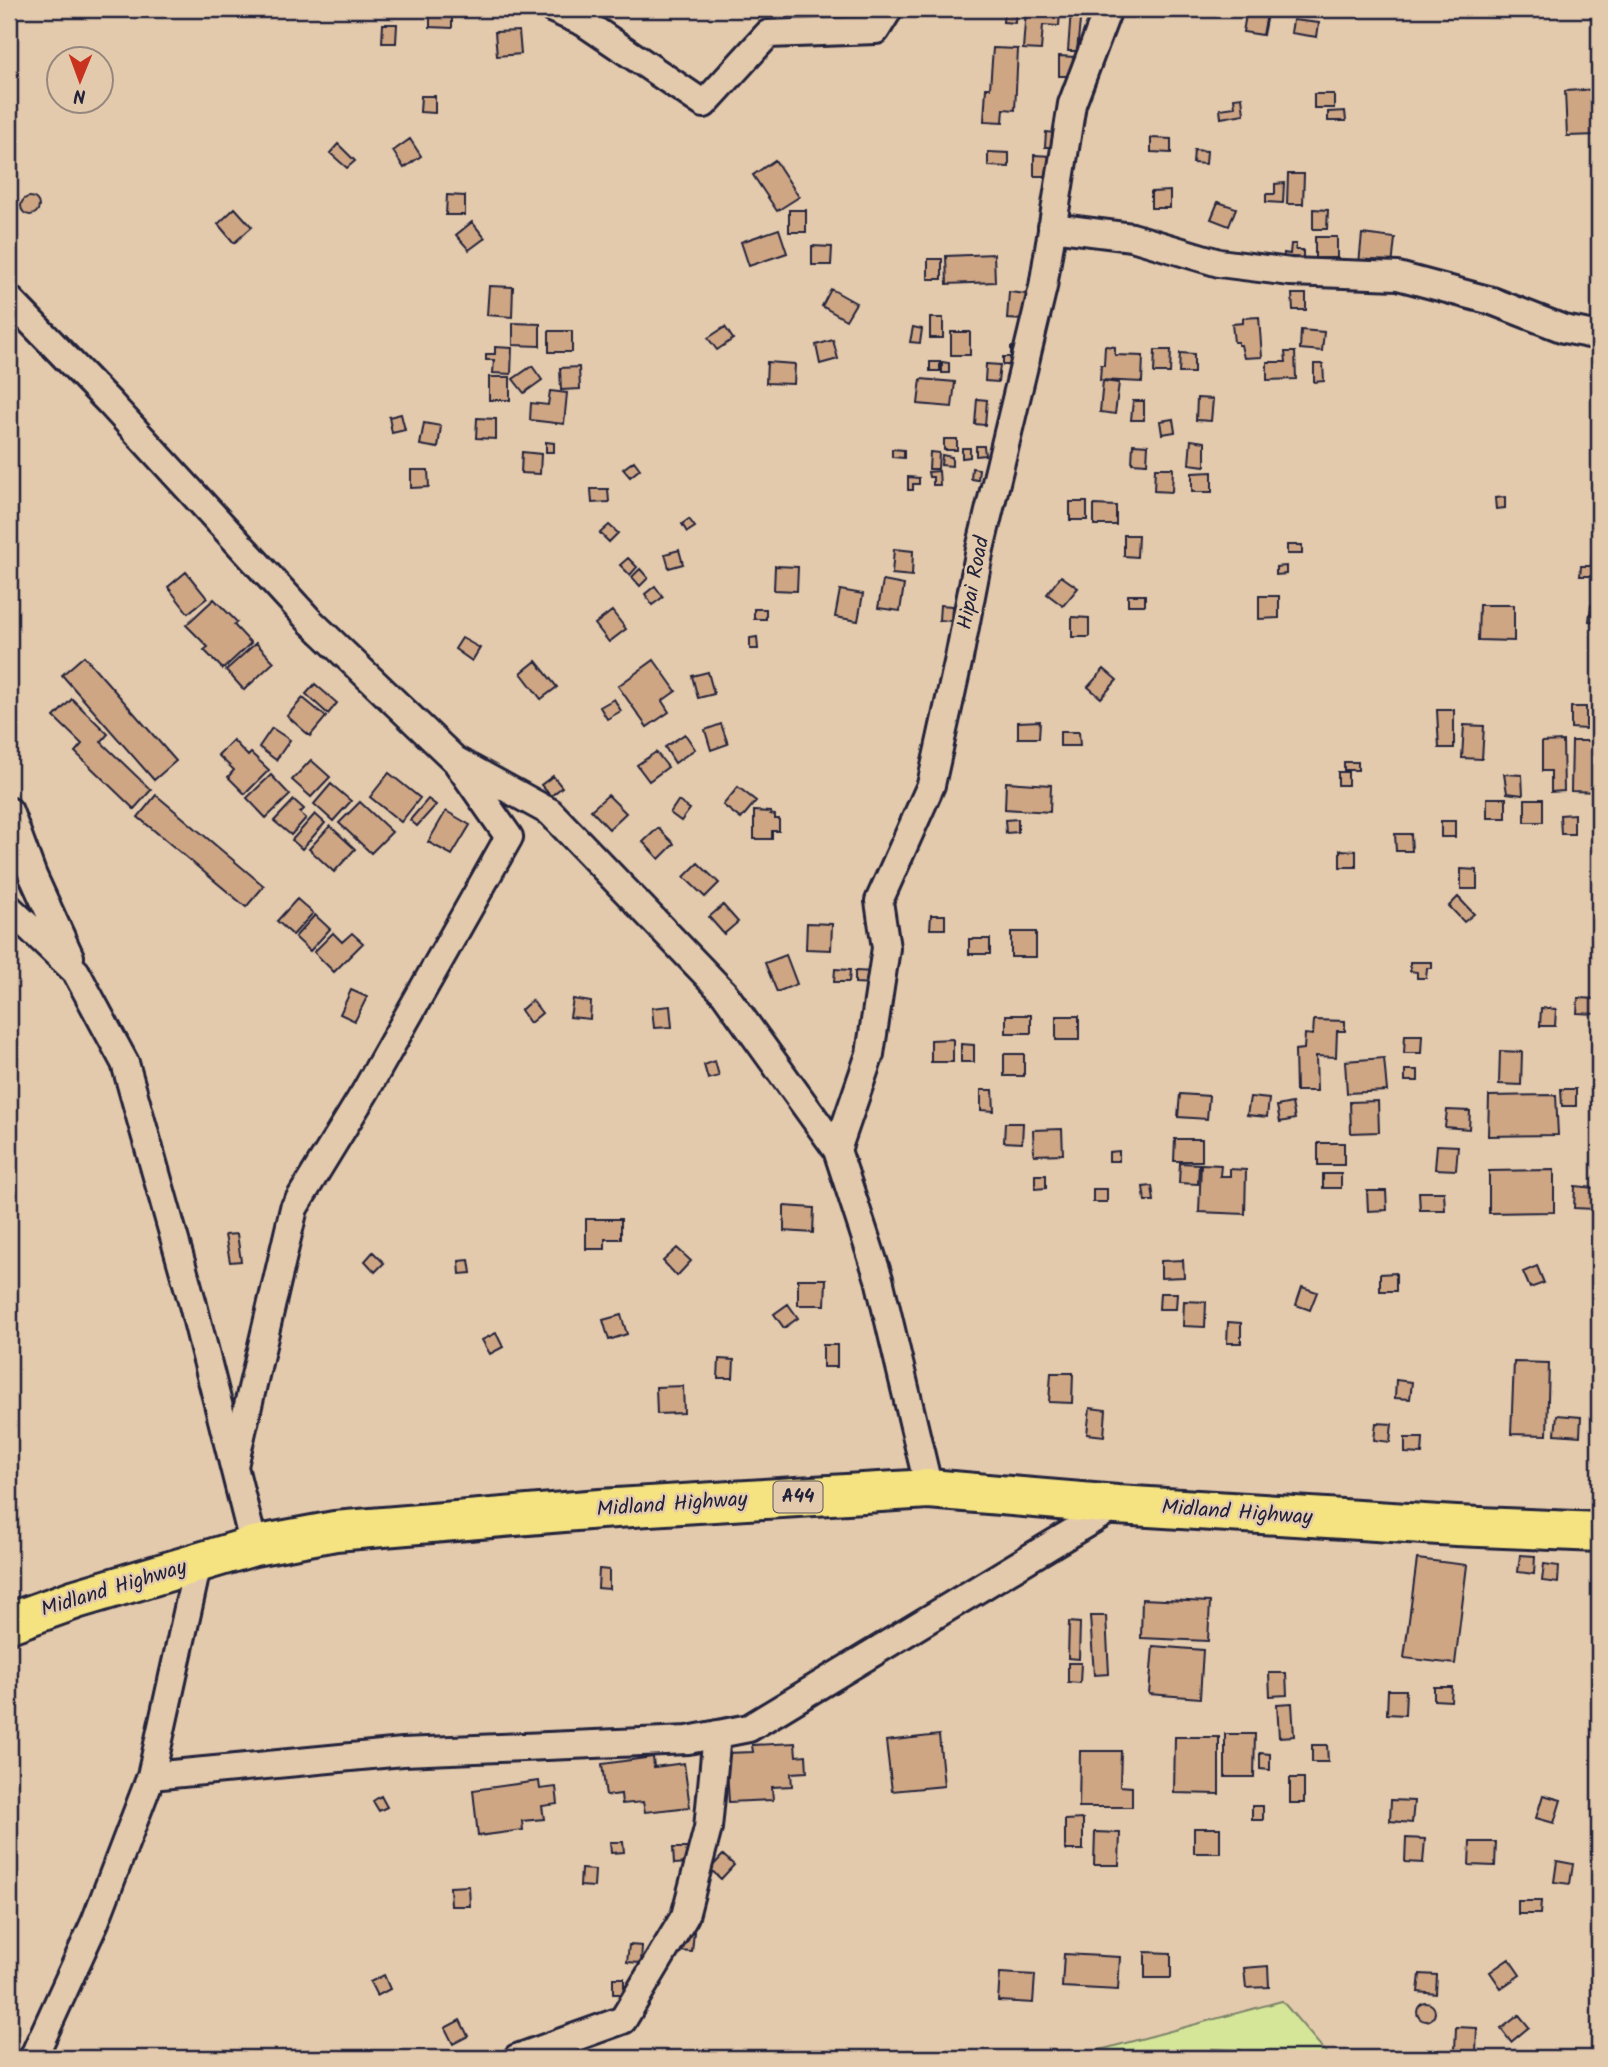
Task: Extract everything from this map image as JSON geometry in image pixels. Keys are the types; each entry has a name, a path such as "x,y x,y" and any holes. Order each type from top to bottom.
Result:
{"main road":[{"name":"Midland Highway","path":"9,1623 76,1599 254,1546 335,1531 558,1512 929,1489 1116,1505 1443,1526 1599,1532"}],"street":[{"path":"553,9 583,22 704,104 768,34 876,30 889,9"},
{"name":"Hipai Road","path":"837,1150 870,1054 886,948 879,901 931,785 980,549 1042,287 1072,104 1108,9"},
{"path":"1052,228 1132,237 1219,263 1313,274 1398,276 1492,301 1564,329 1599,335"},
{"path":"9,299 109,402 310,621 454,760 509,837 365,1092 294,1208 234,1466"},
{"path":"454,760 550,813 724,993 837,1150 879,1279 929,1489"},
{"path":"9,811 33,876 76,972 125,1063 192,1301 254,1546"},
{"path":"9,908 76,972"},
{"path":"151,1776 403,1752 688,1740 749,1728 1116,1505"},
{"path":"33,2058 95,1922 151,1776 198,1563"},
{"path":"517,2058 623,2020 685,1916 708,1828 717,1734"}],"green space":[{"path":"1282,2001 1331,2058 1070,2058"}],"building":[{"path":"430,9 452,9 452,28 430,27"},
{"path":"1004,9 1016,9 1015,23 1003,22"},
{"path":"1026,9 1060,12 1059,26 1043,25 1041,50 1023,49"},
{"path":"1247,9 1268,9 1263,35 1243,32"},
{"path":"1295,9 1319,9 1319,17 1295,17"},
{"path":"1350,9 1375,9 1375,12 1350,12"},
{"path":"1071,10 1081,11 1077,51 1068,51"},
{"path":"1293,20 1319,23 1317,37 1291,33"},
{"path":"383,24 397,24 396,43 382,43"},
{"path":"519,31 521,54 497,56 495,32"},
{"path":"993,48 1018,49 1015,110 1004,109 1003,122 984,121"},
{"path":"1059,56 1075,57 1074,76 1059,76"},
{"path":"1599,89 1599,135 1567,136 1565,91"},
{"path":"1314,94 1334,94 1334,108 1314,108"},
{"path":"421,96 435,96 435,113 420,112"},
{"path":"1242,97 1244,114 1221,118 1220,109 1235,107 1234,98"},
{"path":"1345,111 1346,121 1328,121 1328,112"},
{"path":"1046,132 1055,133 1054,147 1045,147"},
{"path":"1151,138 1171,139 1171,153 1151,152"},
{"path":"410,139 421,156 404,168 393,151"},
{"path":"338,144 355,161 347,168 330,153"},
{"path":"1194,150 1207,151 1206,164 1193,163"},
{"path":"988,152 1009,153 1009,167 988,166"},
{"path":"1034,155 1052,156 1051,176 1034,176"},
{"path":"775,160 799,197 777,211 753,175"},
{"path":"1288,174 1304,174 1303,204 1287,204"},
{"path":"1284,183 1283,203 1266,202 1266,194 1275,194 1275,184"},
{"path":"1170,191 1170,208 1151,208 1151,192"},
{"path":"447,195 465,196 465,215 446,215"},
{"path":"30,197 36,200 39,206 36,212 30,215 24,212 21,206 24,200"},
{"path":"1218,202 1236,208 1229,226 1211,219"},
{"path":"235,208 252,227 234,243 218,224"},
{"path":"1313,209 1328,210 1327,229 1313,229"},
{"path":"789,210 806,210 806,232 789,232"},
{"path":"472,222 485,238 469,250 456,235"},
{"path":"779,229 787,253 749,266 741,242"},
{"path":"1362,234 1395,238 1392,267 1359,264"},
{"path":"1315,237 1337,237 1337,258 1315,258"},
{"path":"1291,244 1296,244 1296,250 1303,250 1303,263 1283,263 1284,253 1290,254"},
{"path":"812,246 832,247 831,265 812,265"},
{"path":"994,254 995,282 947,284 946,256"},
{"path":"928,259 942,259 942,279 928,279"},
{"path":"489,286 513,287 512,317 487,315"},
{"path":"831,289 856,303 846,320 822,306"},
{"path":"1009,292 1026,294 1024,320 1007,319"},
{"path":"1292,294 1306,294 1306,310 1293,310"},
{"path":"1259,317 1262,357 1244,358 1241,345 1234,342 1232,324 1243,323 1243,318"},
{"path":"930,318 943,318 943,338 930,338"},
{"path":"513,323 540,324 540,346 513,345"},
{"path":"725,327 733,339 717,350 708,338"},
{"path":"913,327 922,329 920,343 910,342"},
{"path":"1301,330 1324,332 1322,351 1300,349"},
{"path":"549,331 572,331 572,352 549,352"},
{"path":"951,332 970,332 970,355 951,355"},
{"path":"833,340 838,359 820,364 816,345"},
{"path":"1105,346 1115,347 1115,355 1143,356 1142,382 1100,380"},
{"path":"495,347 512,348 511,374 493,373 494,360 486,360 486,354 495,354"},
{"path":"1011,347 1017,347 1017,365 1003,365 1003,357 1011,357"},
{"path":"1155,350 1171,350 1170,373 1154,373"},
{"path":"1285,352 1295,352 1296,379 1267,380 1267,362 1286,362"},
{"path":"1180,353 1194,354 1194,373 1179,373"},
{"path":"767,362 795,364 794,384 766,383"},
{"path":"930,362 940,362 940,371 930,371"},
{"path":"942,362 949,363 949,373 942,373"},
{"path":"986,364 1000,365 998,382 985,381"},
{"path":"1314,364 1323,364 1324,381 1314,382"},
{"path":"532,366 542,380 524,393 513,379"},
{"path":"579,367 580,389 561,390 560,368"},
{"path":"489,377 510,377 510,400 489,400"},
{"path":"921,379 955,382 952,407 918,404"},
{"path":"1103,381 1119,383 1115,414 1100,412"},
{"path":"550,391 567,393 564,424 530,420 531,403 548,405"},
{"path":"1197,398 1213,399 1211,421 1196,420"},
{"path":"977,399 987,400 985,425 975,424"},
{"path":"1133,401 1144,401 1144,420 1131,420"},
{"path":"401,414 405,430 392,433 389,417"},
{"path":"477,418 496,419 496,439 476,438"},
{"path":"1173,419 1175,432 1162,434 1160,421"},
{"path":"424,423 441,426 438,448 420,445"},
{"path":"944,439 957,439 957,450 944,450"},
{"path":"1191,440 1205,442 1205,466 1189,464"},
{"path":"546,442 554,443 554,452 546,452"},
{"path":"1133,444 1148,445 1147,464 1132,463"},
{"path":"976,446 984,446 985,455 976,456"},
{"path":"962,448 970,448 970,457 962,458"},
{"path":"892,449 904,450 904,458 892,457"},
{"path":"522,452 541,454 540,474 521,473"},
{"path":"930,452 939,453 938,469 929,469"},
{"path":"942,455 952,457 952,466 941,465"},
{"path":"634,461 640,469 630,477 623,469"},
{"path":"972,468 979,469 978,480 971,479"},
{"path":"1155,468 1173,468 1172,492 1154,491"},
{"path":"411,470 428,470 429,487 411,488"},
{"path":"939,471 940,485 933,485 933,477 929,477 928,472"},
{"path":"1212,472 1212,492 1192,492 1192,473"},
{"path":"908,477 919,478 919,484 913,484 913,490 908,490"},
{"path":"591,489 608,489 609,502 592,503"},
{"path":"1505,497 1505,508 1496,509 1495,498"},
{"path":"1070,502 1087,502 1087,520 1070,520"},
{"path":"1094,505 1116,506 1116,525 1094,525"},
{"path":"689,519 695,527 687,532 682,524"},
{"path":"609,525 618,533 609,542 600,533"},
{"path":"1124,535 1138,535 1137,557 1124,556"},
{"path":"1287,545 1302,545 1302,554 1287,554"},
{"path":"894,549 913,551 912,576 892,574"},
{"path":"679,550 683,564 669,568 665,554"},
{"path":"1592,556 1597,557 1596,576 1580,576 1581,566 1591,566"},
{"path":"628,558 637,567 630,575 620,565"},
{"path":"775,566 798,567 797,591 774,590"},
{"path":"1286,566 1286,574 1276,575 1276,567"},
{"path":"640,569 648,578 640,586 632,577"},
{"path":"186,572 207,598 188,613 168,587"},
{"path":"1061,576 1078,588 1063,606 1047,594"},
{"path":"883,581 904,585 900,611 878,608"},
{"path":"655,586 663,597 652,605 645,594"},
{"path":"840,590 863,594 858,621 835,617"},
{"path":"1128,595 1145,595 1145,605 1128,605"},
{"path":"1259,596 1279,596 1279,618 1259,619"},
{"path":"214,599 237,622 234,625 251,643 223,669 204,650 208,647 186,625"},
{"path":"940,605 952,606 951,621 939,620"},
{"path":"1479,605 1514,605 1514,641 1478,640"},
{"path":"1591,605 1599,605 1599,622 1589,621"},
{"path":"754,609 766,609 766,619 754,619"},
{"path":"612,611 626,629 609,642 595,624"},
{"path":"1072,617 1089,618 1089,637 1072,637"},
{"path":"757,637 758,649 750,649 750,638"},
{"path":"462,638 480,648 472,661 455,649"},
{"path":"256,643 274,662 244,690 226,670"},
{"path":"84,656 176,761 154,780 62,675"},
{"path":"654,660 676,691 662,701 669,712 647,727 618,686"},
{"path":"536,661 557,687 541,699 521,673"},
{"path":"1104,669 1117,680 1101,698 1088,687"},
{"path":"708,672 714,694 698,698 692,676"},
{"path":"315,684 337,703 328,714 306,694"},
{"path":"303,698 326,717 310,736 287,716"},
{"path":"72,699 108,734 101,742 151,790 134,809 75,752 82,744 54,717"},
{"path":"614,699 621,711 607,719 600,707"},
{"path":"1571,707 1586,707 1586,729 1571,728"},
{"path":"1437,710 1454,710 1454,748 1439,748"},
{"path":"1040,721 1039,738 1018,738 1018,722"},
{"path":"721,724 728,744 711,750 705,730"},
{"path":"1464,725 1484,726 1482,759 1462,758"},
{"path":"272,728 290,740 276,760 259,747"},
{"path":"1060,732 1079,732 1080,746 1060,746"},
{"path":"685,734 695,749 675,763 665,747"},
{"path":"233,740 248,756 251,753 269,770 245,794 228,777 234,770 218,755"},
{"path":"1563,741 1564,791 1551,792 1551,771 1542,771 1542,742"},
{"path":"1572,741 1599,741 1599,792 1571,791"},
{"path":"656,752 668,767 649,781 637,765"},
{"path":"311,760 330,777 311,797 292,780"},
{"path":"1344,762 1358,762 1358,770 1344,770"},
{"path":"1338,772 1348,772 1348,785 1338,785"},
{"path":"389,773 420,798 401,822 370,797"},
{"path":"1504,774 1522,775 1523,795 1507,793"},
{"path":"271,775 290,795 266,818 247,798"},
{"path":"553,776 562,787 551,796 541,785"},
{"path":"1006,782 1051,785 1050,812 1005,809"},
{"path":"331,784 351,801 333,821 314,804"},
{"path":"738,787 756,801 741,819 723,805"},
{"path":"156,795 264,886 246,907 138,817"},
{"path":"608,795 626,813 609,829 591,810"},
{"path":"1487,798 1506,798 1506,818 1487,818"},
{"path":"428,799 436,805 417,826 410,820"},
{"path":"1525,799 1543,799 1543,822 1525,822"},
{"path":"294,800 304,809 300,813 306,818 291,835 274,821"},
{"path":"678,801 690,809 681,821 670,813"},
{"path":"360,802 392,832 371,853 339,823"},
{"path":"446,811 470,825 452,855 428,842"},
{"path":"754,811 770,812 775,815 775,819 779,819 779,831 772,831 772,839 754,839"},
{"path":"315,814 325,823 302,849 292,840"},
{"path":"1574,814 1574,834 1561,834 1560,815"},
{"path":"1018,819 1018,832 1006,833 1005,820"},
{"path":"1441,821 1455,821 1455,837 1441,837"},
{"path":"330,826 355,849 334,872 309,849"},
{"path":"658,828 674,844 659,859 643,842"},
{"path":"1395,834 1411,834 1412,851 1396,851"},
{"path":"1340,850 1356,851 1356,867 1340,867"},
{"path":"698,863 719,883 705,897 684,877"},
{"path":"1461,869 1477,870 1477,889 1461,889"},
{"path":"1458,897 1474,914 1464,922 1449,906"},
{"path":"297,899 313,913 293,935 277,921"},
{"path":"723,905 738,922 724,934 709,917"},
{"path":"315,915 330,929 310,951 295,937"},
{"path":"931,915 945,915 945,929 930,929"},
{"path":"807,923 832,924 831,950 806,949"},
{"path":"1011,932 1036,932 1036,957 1011,957"},
{"path":"333,933 342,942 352,933 363,943 334,972 314,952"},
{"path":"969,939 990,939 990,954 969,954"},
{"path":"786,955 797,984 777,992 765,963"},
{"path":"1410,962 1432,962 1432,968 1427,968 1426,978 1417,978 1417,972 1410,971"},
{"path":"835,969 850,970 849,982 834,982"},
{"path":"855,971 875,972 875,984 855,983"},
{"path":"351,990 367,997 355,1021 340,1014"},
{"path":"1578,998 1598,999 1598,1014 1577,1013"},
{"path":"573,999 591,1002 590,1019 570,1017"},
{"path":"532,1000 542,1013 530,1023 521,1010"},
{"path":"670,1006 672,1027 654,1028 652,1008"},
{"path":"1541,1008 1556,1009 1555,1026 1540,1026"},
{"path":"1006,1015 1031,1015 1031,1033 1006,1033"},
{"path":"1056,1016 1079,1016 1079,1040 1056,1040"},
{"path":"1314,1020 1345,1021 1345,1031 1337,1031 1336,1057 1316,1056 1317,1091 1296,1091 1295,1050 1304,1049 1305,1034 1313,1035"},
{"path":"1405,1035 1422,1035 1421,1053 1404,1053"},
{"path":"953,1039 953,1062 931,1062 931,1040"},
{"path":"961,1044 974,1045 974,1062 961,1062"},
{"path":"1500,1051 1522,1052 1521,1085 1499,1084"},
{"path":"1004,1054 1024,1054 1024,1076 1004,1076"},
{"path":"1384,1058 1387,1091 1347,1093 1345,1061"},
{"path":"715,1061 719,1076 708,1079 704,1065"},
{"path":"1405,1070 1418,1070 1418,1081 1405,1081"},
{"path":"1561,1089 1576,1089 1576,1106 1562,1106"},
{"path":"981,1090 993,1090 994,1111 981,1110"},
{"path":"1180,1094 1209,1096 1207,1119 1178,1117"},
{"path":"1556,1095 1558,1135 1488,1136 1489,1096"},
{"path":"1250,1097 1269,1099 1267,1117 1247,1115"},
{"path":"1378,1101 1379,1132 1351,1133 1350,1102"},
{"path":"1292,1103 1295,1119 1280,1122 1277,1106"},
{"path":"1447,1110 1470,1111 1469,1129 1445,1127"},
{"path":"1005,1123 1023,1123 1022,1143 1004,1142"},
{"path":"1062,1129 1063,1154 1034,1155 1033,1130"},
{"path":"1175,1139 1202,1139 1202,1161 1174,1161"},
{"path":"1318,1143 1344,1143 1344,1165 1318,1165"},
{"path":"1437,1145 1458,1146 1456,1170 1435,1169"},
{"path":"1119,1151 1119,1161 1109,1161 1109,1152"},
{"path":"1180,1163 1199,1164 1198,1184 1179,1183"},
{"path":"1201,1164 1221,1165 1220,1176 1230,1176 1230,1169 1246,1170 1245,1214 1199,1212"},
{"path":"1554,1170 1554,1212 1489,1213 1489,1171"},
{"path":"1323,1174 1341,1174 1341,1188 1323,1188"},
{"path":"1035,1175 1046,1175 1046,1188 1035,1189"},
{"path":"1152,1186 1154,1201 1145,1201 1143,1187"},
{"path":"1575,1186 1595,1188 1594,1209 1574,1208"},
{"path":"1093,1189 1107,1189 1107,1202 1093,1202"},
{"path":"1367,1191 1386,1191 1387,1210 1368,1211"},
{"path":"1419,1192 1444,1192 1445,1210 1420,1210"},
{"path":"784,1206 814,1208 813,1233 784,1231"},
{"path":"586,1219 621,1219 621,1239 605,1239 605,1249 586,1249"},
{"path":"237,1234 241,1261 230,1262 225,1235"},
{"path":"677,1248 691,1261 677,1276 663,1261"},
{"path":"373,1252 384,1263 375,1272 365,1261"},
{"path":"469,1260 471,1273 460,1274 459,1261"},
{"path":"1183,1260 1184,1277 1161,1278 1161,1261"},
{"path":"1537,1266 1544,1283 1530,1288 1523,1272"},
{"path":"1396,1273 1396,1291 1380,1291 1380,1274"},
{"path":"798,1279 826,1279 825,1305 798,1305"},
{"path":"1302,1287 1317,1292 1310,1310 1296,1305"},
{"path":"1160,1293 1177,1293 1176,1309 1159,1309"},
{"path":"1184,1301 1206,1302 1205,1327 1183,1326"},
{"path":"788,1304 798,1318 784,1328 774,1314"},
{"path":"621,1315 627,1334 609,1340 603,1320"},
{"path":"1228,1322 1241,1323 1241,1343 1227,1343"},
{"path":"496,1333 503,1347 490,1354 482,1340"},
{"path":"823,1345 837,1345 837,1367 823,1367"},
{"path":"719,1359 734,1360 733,1378 718,1378"},
{"path":"1514,1362 1549,1363 1547,1435 1511,1434"},
{"path":"1051,1373 1073,1373 1072,1403 1049,1402"},
{"path":"1396,1380 1412,1382 1410,1399 1395,1398"},
{"path":"683,1386 684,1413 657,1414 656,1387"},
{"path":"1090,1408 1106,1410 1104,1436 1087,1434"},
{"path":"1557,1415 1581,1417 1580,1436 1555,1434"},
{"path":"1376,1423 1392,1424 1390,1442 1374,1440"},
{"path":"1405,1438 1423,1438 1422,1454 1405,1453"},
{"path":"1520,1555 1535,1556 1534,1574 1518,1572"},
{"path":"1417,1559 1467,1565 1455,1664 1404,1658"},
{"path":"1544,1564 1559,1566 1558,1583 1542,1581"},
{"path":"599,1569 609,1570 609,1589 598,1588"},
{"path":"1142,1599 1210,1602 1208,1641 1141,1638"},
{"path":"1090,1616 1106,1616 1109,1674 1094,1675"},
{"path":"1069,1622 1080,1623 1079,1659 1068,1658"},
{"path":"1153,1646 1203,1650 1200,1698 1149,1694"},
{"path":"1068,1663 1081,1663 1080,1683 1068,1682"},
{"path":"1269,1673 1286,1673 1287,1695 1270,1696"},
{"path":"1434,1687 1452,1687 1451,1701 1434,1700"},
{"path":"1388,1690 1406,1690 1405,1715 1387,1714"},
{"path":"1292,1703 1294,1736 1279,1737 1277,1704"},
{"path":"1225,1734 1255,1734 1254,1777 1225,1777"},
{"path":"939,1735 944,1786 892,1791 886,1741"},
{"path":"1175,1737 1219,1737 1219,1794 1174,1793"},
{"path":"795,1743 796,1756 806,1755 807,1772 791,1773 792,1786 772,1787 773,1800 729,1802 726,1753 753,1752 752,1745"},
{"path":"1312,1745 1327,1745 1328,1762 1312,1762"},
{"path":"1080,1751 1121,1751 1120,1786 1132,1787 1132,1807 1079,1807"},
{"path":"1260,1753 1270,1754 1270,1770 1260,1769"},
{"path":"653,1757 654,1767 684,1763 690,1807 645,1812 643,1802 622,1804 621,1794 606,1796 602,1764"},
{"path":"1290,1778 1304,1778 1304,1803 1290,1803"},
{"path":"539,1781 540,1789 556,1787 558,1804 542,1806 544,1819 522,1821 523,1830 478,1836 473,1790"},
{"path":"1543,1795 1561,1800 1554,1823 1536,1818"},
{"path":"381,1796 387,1807 379,1811 373,1801"},
{"path":"1391,1800 1414,1801 1412,1823 1390,1821"},
{"path":"1252,1806 1263,1806 1263,1820 1252,1820"},
{"path":"1083,1819 1083,1850 1065,1850 1065,1820"},
{"path":"1194,1828 1220,1828 1220,1853 1194,1853"},
{"path":"1095,1832 1120,1833 1119,1865 1094,1865"},
{"path":"1406,1838 1425,1839 1423,1863 1405,1862"},
{"path":"610,1842 623,1842 624,1852 611,1853"},
{"path":"1470,1842 1496,1842 1495,1866 1469,1865"},
{"path":"673,1848 689,1848 690,1863 674,1864"},
{"path":"723,1855 734,1865 721,1879 710,1869"},
{"path":"1557,1861 1573,1864 1570,1884 1554,1882"},
{"path":"581,1869 595,1870 594,1887 580,1886"},
{"path":"469,1886 470,1906 451,1906 450,1887"},
{"path":"1518,1901 1541,1901 1540,1914 1518,1914"},
{"path":"679,1931 694,1932 692,1952 678,1951"},
{"path":"629,1945 642,1946 641,1963 627,1962"},
{"path":"1145,1952 1171,1953 1171,1978 1145,1978"},
{"path":"1064,1954 1120,1957 1118,1990 1062,1987"},
{"path":"1509,1959 1520,1975 1501,1988 1490,1972"},
{"path":"1268,1966 1269,1987 1246,1988 1244,1968"},
{"path":"1000,1973 1035,1975 1033,2003 998,2001"},
{"path":"1420,1974 1437,1975 1436,1994 1418,1992"},
{"path":"384,1975 390,1989 377,1996 370,1982"},
{"path":"613,1978 624,1978 624,1994 613,1994"},
{"path":"1422,2003 1430,2003 1435,2012 1433,2019 1422,2021 1417,2016 1417,2008"},
{"path":"1519,2015 1529,2027 1511,2042 1501,2029"},
{"path":"460,2020 468,2036 453,2044 445,2028"},
{"path":"1456,2027 1477,2028 1476,2052 1455,2051"},
{"path":"1212,2049 1240,2050 1240,2058 1212,2058"}]}
